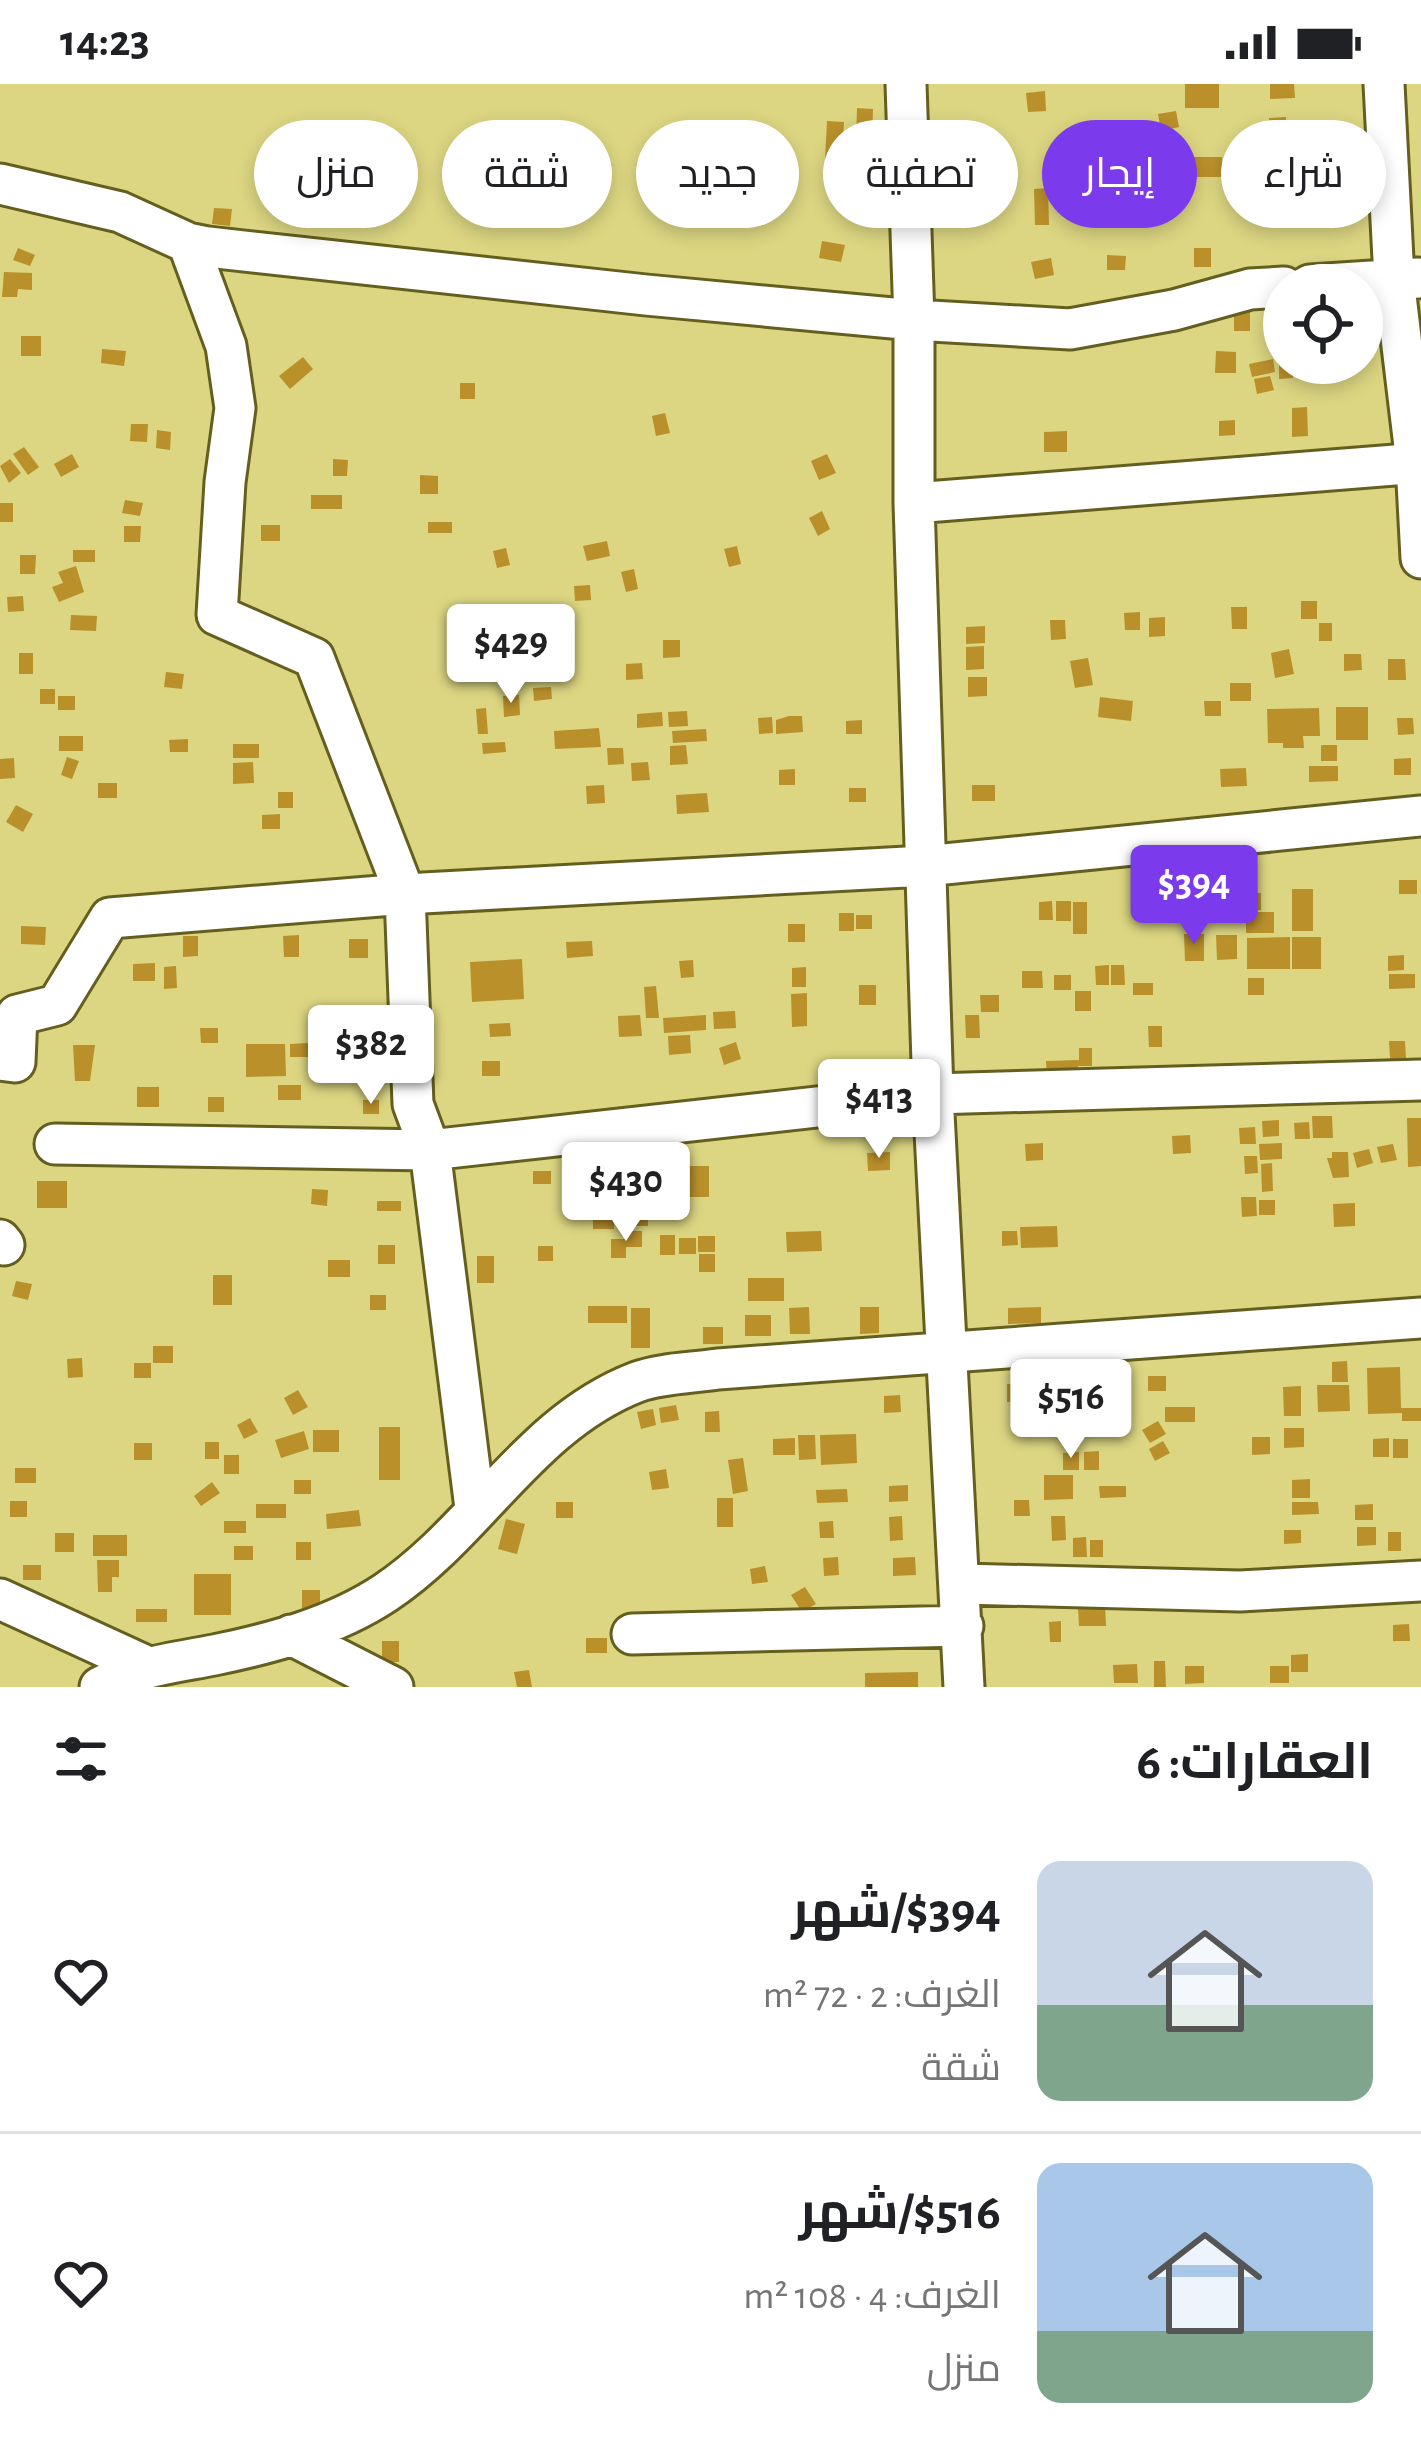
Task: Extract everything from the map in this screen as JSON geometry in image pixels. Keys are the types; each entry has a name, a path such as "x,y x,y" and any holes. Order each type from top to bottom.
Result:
{"street":[{"path":"906,84 933,1094 964,1687"},
{"path":"1384,84 1407,278 1421,558"},
{"path":"9,192 120,212 188,243 418,273 914,320 1070,329 1263,288"},
{"path":"188,243 226,346 235,408 225,482 218,614 314,658 405,894 413,1105 430,1150 476,1508"},
{"path":"914,503 1419,463"},
{"path":"0,1060 15,1062 17,1015 57,1005 110,918 405,894 925,866 1421,816"},
{"path":"55,1144 430,1150 933,1094 1421,1080"},
{"path":"100,1687 146,1666 216,1655 291,1635 340,1618 386,1592 424,1562 557,1430 598,1401 643,1380 718,1369 1421,1318"},
{"path":"962,1584 1240,1591 1421,1581"},
{"path":"0,1600 146,1666"},
{"path":"632,1634 963,1626"},
{"path":"291,1635 393,1687"}],"building":[{"path":"1185,84 1219,84 1219,108 1185,108"},
{"path":"1270,84 1294,84 1295,98 1270,99"},
{"path":"1045,91 1046,111 1028,112 1026,93"},
{"path":"857,108 873,109 873,120 857,120"},
{"path":"1176,111 1178,120 1159,120 1158,114"},
{"path":"1197,157 1221,157 1221,177 1197,177"},
{"path":"1042,188 1042,225 1035,225 1034,189"},
{"path":"214,208 232,209 230,226 212,224"},
{"path":"822,241 845,245 841,262 819,258"},
{"path":"18,248 35,255 30,266 13,260"},
{"path":"1194,248 1211,248 1211,267 1194,267"},
{"path":"1107,255 1126,256 1125,270 1107,270"},
{"path":"1051,258 1054,275 1035,279 1031,262"},
{"path":"4,272 32,273 32,290 18,289 17,297 2,297"},
{"path":"1234,310 1250,310 1250,331 1234,331"},
{"path":"21,336 41,336 41,356 21,356"},
{"path":"102,349 126,351 124,366 101,363"},
{"path":"1216,351 1236,352 1236,373 1215,373"},
{"path":"303,357 313,369 290,389 279,376"},
{"path":"1263,361 1263,375 1252,377 1249,364"},
{"path":"1263,377 1263,384 1272,384 1274,390 1257,394 1254,379"},
{"path":"460,383 475,383 475,399 460,399"},
{"path":"1307,407 1308,436 1292,437 1292,408"},
{"path":"665,413 670,433 656,436 652,416"},
{"path":"1235,420 1235,435 1219,436 1219,421"},
{"path":"131,424 148,424 147,442 130,441"},
{"path":"157,430 171,432 170,450 156,448"},
{"path":"1067,431 1067,452 1044,452 1044,432"},
{"path":"24,447 39,467 28,475 13,454"},
{"path":"72,454 79,467 61,477 54,464"},
{"path":"827,454 836,473 819,480 811,461"},
{"path":"10,459 21,473 9,483 0,466"},
{"path":"333,459 348,460 347,476 333,476"},
{"path":"420,475 438,476 438,494 420,494"},
{"path":"311,495 342,495 342,509 311,509"},
{"path":"125,500 143,503 140,516 122,513"},
{"path":"0,503 13,503 13,522 0,522"},
{"path":"822,511 830,529 818,536 809,518"},
{"path":"428,522 452,522 452,533 428,533"},
{"path":"261,525 280,525 280,541 261,541"},
{"path":"124,526 141,526 140,542 124,542"},
{"path":"607,541 610,556 587,561 583,546"},
{"path":"737,546 741,564 729,567 724,549"},
{"path":"506,548 510,565 497,568 493,551"},
{"path":"73,550 95,550 95,562 73,562"},
{"path":"20,555 36,555 35,574 20,574"},
{"path":"76,566 84,592 59,602 52,587 63,583 58,572"},
{"path":"634,569 638,589 626,592 621,572"},
{"path":"590,585 591,600 575,601 574,586"},
{"path":"23,596 24,611 8,612 7,597"},
{"path":"1301,601 1317,601 1317,619 1301,619"},
{"path":"1231,607 1247,607 1247,629 1232,629"},
{"path":"1140,612 1140,630 1125,630 1124,613"},
{"path":"71,615 97,616 96,631 70,630"},
{"path":"1165,617 1165,636 1149,637 1149,618"},
{"path":"1050,620 1065,620 1066,639 1051,640"},
{"path":"1319,623 1332,623 1332,641 1319,641"},
{"path":"985,626 985,643 966,644 966,627"},
{"path":"663,640 680,640 680,657 663,658"},
{"path":"984,646 984,669 966,670 966,647"},
{"path":"1289,649 1294,674 1275,678 1271,653"},
{"path":"19,653 33,653 33,674 19,674"},
{"path":"1344,654 1361,654 1362,670 1344,671"},
{"path":"1088,658 1093,685 1075,688 1070,661"},
{"path":"1388,659 1405,659 1406,680 1388,680"},
{"path":"642,663 643,679 626,680 626,664"},
{"path":"166,672 184,674 182,689 164,687"},
{"path":"968,677 987,677 987,696 968,697"},
{"path":"1230,683 1251,683 1251,701 1230,701"},
{"path":"551,687 552,699 534,701 533,688"},
{"path":"40,689 55,689 55,704 40,704"},
{"path":"519,695 520,715 504,717 503,696"},
{"path":"58,696 75,696 75,710 58,710"},
{"path":"1100,697 1133,701 1131,721 1098,717"},
{"path":"1204,701 1221,701 1221,716 1205,716"},
{"path":"1336,707 1368,707 1368,740 1336,740"},
{"path":"486,708 488,734 478,734 476,709"},
{"path":"1319,708 1320,736 1303,736 1304,748 1268,743 1267,709"},
{"path":"687,711 688,726 669,727 668,712"},
{"path":"662,712 663,726 637,728 637,714"},
{"path":"802,716 803,732 776,734 776,720"},
{"path":"772,717 773,733 759,734 758,718"},
{"path":"1397,718 1413,718 1414,734 1398,735"},
{"path":"862,720 862,734 846,734 846,721"},
{"path":"599,728 601,747 555,749 554,731"},
{"path":"706,729 707,741 673,743 672,731"},
{"path":"59,736 83,736 83,751 59,751"},
{"path":"188,739 188,752 170,752 169,740"},
{"path":"505,742 506,752 483,754 482,743"},
{"path":"233,744 259,744 259,758 233,758"},
{"path":"686,745 688,764 670,765 670,746"},
{"path":"1321,745 1337,745 1337,761 1321,761"},
{"path":"607,748 623,748 624,764 608,765"},
{"path":"67,757 79,761 72,779 61,775"},
{"path":"14,758 15,778 0,779 0,759"},
{"path":"1411,758 1411,775 1394,775 1394,759"},
{"path":"253,762 254,783 233,784 233,763"},
{"path":"648,762 650,780 632,781 631,763"},
{"path":"1309,766 1338,766 1338,781 1309,782"},
{"path":"1246,768 1247,786 1221,787 1220,769"},
{"path":"795,769 795,785 779,785 779,770"},
{"path":"98,783 117,783 117,798 98,798"},
{"path":"604,785 605,803 587,804 586,786"},
{"path":"972,785 995,785 995,801 972,801"},
{"path":"849,788 866,788 866,802 849,802"},
{"path":"278,792 293,792 293,808 278,808"},
{"path":"707,793 709,812 677,814 676,795"},
{"path":"16,805 33,814 23,832 6,822"},
{"path":"280,814 280,829 262,829 262,815"},
{"path":"1399,880 1417,880 1417,894 1399,894"},
{"path":"1292,889 1313,889 1313,931 1292,931"},
{"path":"1246,893 1261,893 1261,910 1246,911"},
{"path":"1143,894 1159,894 1160,910 1144,910"},
{"path":"1052,901 1053,920 1039,920 1039,902"},
{"path":"1056,901 1071,901 1071,921 1056,921"},
{"path":"1073,902 1087,902 1087,934 1073,934"},
{"path":"1246,912 1274,912 1274,933 1246,933"},
{"path":"839,913 854,913 854,931 839,931"},
{"path":"856,915 872,915 872,929 856,929"},
{"path":"788,924 805,924 805,942 788,942"},
{"path":"21,926 46,927 45,945 21,944"},
{"path":"1184,934 1204,934 1204,961 1185,961"},
{"path":"299,935 299,957 284,957 283,936"},
{"path":"1216,935 1237,935 1237,959 1217,960"},
{"path":"183,936 198,936 198,956 183,957"},
{"path":"1290,937 1290,969 1247,969 1247,938"},
{"path":"1292,937 1321,937 1321,969 1292,969"},
{"path":"349,939 368,939 368,958 349,958"},
{"path":"592,941 593,956 567,958 566,942"},
{"path":"1404,955 1404,970 1388,971 1388,956"},
{"path":"522,959 524,999 472,1002 470,962"},
{"path":"693,960 694,977 681,978 679,961"},
{"path":"155,963 155,981 133,981 133,964"},
{"path":"1109,965 1109,985 1096,985 1095,966"},
{"path":"1111,965 1124,965 1125,985 1111,985"},
{"path":"176,966 177,988 164,989 164,967"},
{"path":"806,967 806,987 792,987 792,968"},
{"path":"1022,971 1042,971 1043,988 1022,988"},
{"path":"1389,974 1415,974 1415,988 1389,989"},
{"path":"1054,975 1071,975 1071,990 1054,990"},
{"path":"1248,978 1264,978 1264,995 1248,995"},
{"path":"1133,983 1153,983 1153,995 1133,995"},
{"path":"859,985 876,985 876,1005 859,1005"},
{"path":"656,986 659,1018 646,1018 644,987"},
{"path":"1075,991 1091,991 1091,1011 1075,1011"},
{"path":"807,993 807,1026 792,1027 791,994"},
{"path":"980,995 999,995 999,1012 981,1012"},
{"path":"735,1011 736,1028 714,1029 713,1012"},
{"path":"640,1015 642,1036 619,1037 618,1016"},
{"path":"706,1015 706,1030 664,1033 663,1018"},
{"path":"965,1015 979,1015 980,1038 966,1038"},
{"path":"510,1023 511,1036 490,1037 489,1024"},
{"path":"1148,1026 1162,1026 1162,1047 1149,1047"},
{"path":"200,1028 218,1028 218,1043 201,1043"},
{"path":"359,1029 375,1029 375,1058 359,1058"},
{"path":"690,1035 691,1053 669,1055 668,1036"},
{"path":"1389,1041 1405,1041 1406,1059 1390,1059"},
{"path":"736,1042 741,1059 724,1065 719,1048"},
{"path":"308,1043 308,1057 290,1057 290,1044"},
{"path":"246,1044 285,1044 286,1076 246,1077"},
{"path":"73,1045 95,1045 90,1081 75,1081"},
{"path":"1079,1048 1092,1048 1092,1066 1078,1066 1079,1078 1047,1079 1046,1061 1079,1060"},
{"path":"482,1061 500,1061 500,1076 482,1076"},
{"path":"278,1085 301,1085 301,1100 278,1100"},
{"path":"137,1087 159,1087 159,1107 137,1107"},
{"path":"208,1097 224,1097 224,1112 208,1112"},
{"path":"363,1100 379,1100 379,1114 363,1114"},
{"path":"1312,1116 1332,1116 1333,1138 1313,1138"},
{"path":"1407,1118 1421,1118 1421,1166 1408,1167"},
{"path":"1279,1120 1279,1136 1263,1137 1262,1121"},
{"path":"1309,1122 1310,1139 1295,1139 1294,1123"},
{"path":"1255,1127 1256,1144 1240,1144 1239,1128"},
{"path":"1190,1135 1191,1153 1173,1154 1172,1136"},
{"path":"1043,1143 1043,1160 1026,1161 1025,1144"},
{"path":"1282,1143 1282,1159 1260,1160 1259,1144"},
{"path":"1393,1144 1397,1160 1381,1163 1377,1147"},
{"path":"1369,1149 1373,1163 1357,1168 1353,1153"},
{"path":"890,1152 890,1170 868,1171 867,1153"},
{"path":"1332,1152 1348,1152 1349,1177 1333,1178 1327,1158 1332,1158"},
{"path":"1244,1156 1257,1156 1258,1173 1245,1174"},
{"path":"1272,1163 1273,1191 1262,1192 1261,1164"},
{"path":"688,1166 709,1166 709,1197 688,1197"},
{"path":"533,1171 551,1171 551,1184 533,1184"},
{"path":"37,1181 67,1181 67,1208 37,1208"},
{"path":"312,1189 328,1190 327,1206 311,1204"},
{"path":"1241,1197 1256,1197 1257,1216 1242,1217"},
{"path":"1259,1200 1275,1200 1275,1215 1259,1215"},
{"path":"377,1201 401,1201 401,1211 377,1211"},
{"path":"1355,1203 1355,1226 1334,1227 1333,1204"},
{"path":"624,1212 648,1212 648,1226 624,1226"},
{"path":"593,1217 614,1217 614,1229 593,1229"},
{"path":"1057,1226 1058,1247 1021,1248 1020,1227"},
{"path":"627,1231 642,1231 642,1247 626,1247 626,1258 611,1258 611,1239 627,1239"},
{"path":"821,1231 822,1251 787,1252 786,1232"},
{"path":"1002,1231 1017,1231 1018,1245 1002,1246"},
{"path":"660,1235 675,1235 675,1255 660,1255"},
{"path":"698,1236 715,1236 715,1252 698,1252"},
{"path":"679,1238 696,1238 696,1254 679,1254"},
{"path":"378,1245 395,1245 395,1264 378,1264"},
{"path":"538,1246 553,1246 553,1261 538,1261"},
{"path":"699,1254 715,1254 715,1272 699,1272"},
{"path":"477,1256 494,1256 494,1283 477,1283"},
{"path":"328,1260 350,1260 350,1277 328,1277"},
{"path":"213,1275 232,1275 232,1305 213,1305"},
{"path":"748,1278 784,1278 784,1301 748,1301"},
{"path":"16,1281 32,1284 28,1300 12,1296"},
{"path":"370,1295 386,1295 386,1310 370,1310"},
{"path":"588,1306 627,1306 627,1323 588,1323"},
{"path":"809,1307 810,1334 790,1334 789,1308"},
{"path":"860,1307 879,1307 879,1333 860,1334"},
{"path":"1041,1307 1041,1323 1008,1324 1008,1308"},
{"path":"631,1308 650,1308 650,1348 631,1348"},
{"path":"745,1315 771,1315 771,1336 745,1336"},
{"path":"703,1327 723,1327 723,1344 703,1344"},
{"path":"153,1346 173,1346 173,1363 153,1363"},
{"path":"82,1358 83,1377 68,1378 67,1359"},
{"path":"1347,1361 1348,1382 1332,1382 1332,1362"},
{"path":"134,1363 151,1363 151,1378 134,1378"},
{"path":"1400,1367 1401,1408 1421,1408 1421,1421 1402,1421 1402,1413 1368,1414 1367,1368"},
{"path":"1148,1376 1166,1376 1166,1391 1148,1391"},
{"path":"1007,1384 1024,1384 1024,1401 1007,1402"},
{"path":"1317,1385 1349,1385 1350,1411 1318,1412"},
{"path":"1301,1386 1301,1416 1284,1416 1283,1387"},
{"path":"298,1390 308,1407 293,1415 284,1398"},
{"path":"900,1395 901,1412 884,1413 884,1396"},
{"path":"676,1405 679,1420 661,1423 659,1408"},
{"path":"1165,1407 1195,1407 1195,1422 1165,1422"},
{"path":"653,1409 656,1425 641,1429 637,1412"},
{"path":"719,1411 720,1432 705,1432 705,1412"},
{"path":"250,1418 258,1432 244,1439 237,1425"},
{"path":"1158,1421 1166,1434 1150,1443 1142,1430"},
{"path":"379,1427 400,1427 400,1480 379,1480"},
{"path":"1284,1428 1304,1428 1304,1447 1284,1448"},
{"path":"313,1430 339,1430 339,1452 313,1452"},
{"path":"304,1431 309,1449 281,1458 275,1440"},
{"path":"856,1434 857,1463 821,1465 820,1435"},
{"path":"798,1435 815,1435 816,1459 799,1460"},
{"path":"1252,1437 1270,1437 1270,1454 1252,1455"},
{"path":"795,1438 795,1455 773,1455 773,1439"},
{"path":"1389,1438 1389,1457 1373,1457 1373,1439"},
{"path":"1393,1439 1408,1439 1408,1458 1393,1458"},
{"path":"1163,1441 1170,1453 1155,1461 1149,1449"},
{"path":"205,1442 219,1442 219,1459 205,1459"},
{"path":"134,1443 152,1443 152,1460 134,1460"},
{"path":"1099,1451 1099,1470 1084,1470 1084,1452"},
{"path":"1079,1452 1079,1470 1063,1470 1063,1453"},
{"path":"224,1455 239,1455 239,1474 224,1474"},
{"path":"743,1458 748,1491 733,1494 728,1460"},
{"path":"15,1468 36,1468 36,1483 15,1483"},
{"path":"666,1469 669,1488 652,1490 649,1472"},
{"path":"1044,1475 1073,1475 1073,1499 1044,1500"},
{"path":"1310,1479 1310,1498 1292,1498 1292,1480"},
{"path":"294,1480 311,1480 311,1494 294,1494"},
{"path":"212,1482 220,1493 201,1506 194,1496"},
{"path":"908,1485 908,1501 889,1502 889,1486"},
{"path":"1099,1486 1126,1486 1126,1497 1100,1498"},
{"path":"847,1489 848,1502 817,1503 816,1490"},
{"path":"717,1498 733,1498 733,1527 717,1527"},
{"path":"1014,1500 1029,1500 1030,1516 1014,1516"},
{"path":"10,1501 27,1501 27,1517 10,1517"},
{"path":"556,1502 573,1502 573,1518 556,1518"},
{"path":"1292,1502 1318,1502 1319,1514 1292,1515"},
{"path":"256,1504 286,1504 286,1518 256,1518"},
{"path":"1373,1504 1373,1520 1355,1520 1355,1505"},
{"path":"359,1510 361,1526 327,1529 326,1514"},
{"path":"902,1516 903,1540 890,1541 889,1517"},
{"path":"1051,1516 1065,1516 1066,1540 1052,1541"},
{"path":"506,1519 525,1524 517,1554 498,1549"},
{"path":"224,1521 246,1521 246,1533 224,1533"},
{"path":"833,1521 834,1538 820,1538 819,1522"},
{"path":"1357,1527 1376,1527 1376,1545 1357,1546"},
{"path":"1284,1530 1301,1530 1301,1543 1284,1544"},
{"path":"1388,1532 1401,1532 1401,1551 1388,1551"},
{"path":"55,1533 74,1533 74,1552 55,1552"},
{"path":"93,1535 127,1535 127,1556 93,1556"},
{"path":"1086,1537 1087,1557 1073,1557 1073,1538"},
{"path":"1090,1540 1103,1540 1103,1557 1090,1557"},
{"path":"296,1542 311,1542 311,1560 296,1560"},
{"path":"234,1546 253,1546 253,1560 234,1560"},
{"path":"838,1557 839,1575 824,1576 823,1558"},
{"path":"915,1557 916,1575 893,1576 893,1558"},
{"path":"97,1560 119,1560 119,1577 112,1577 112,1592 98,1592"},
{"path":"23,1565 41,1565 41,1580 23,1580"},
{"path":"765,1566 768,1582 752,1584 750,1569"},
{"path":"194,1574 231,1574 231,1615 194,1615"},
{"path":"805,1587 816,1604 802,1612 791,1595"},
{"path":"302,1590 320,1590 320,1608 302,1608"},
{"path":"1105,1606 1106,1626 1079,1626 1078,1607"},
{"path":"136,1609 167,1609 167,1622 136,1622"},
{"path":"1061,1621 1061,1642 1050,1642 1049,1622"},
{"path":"1409,1624 1410,1641 1393,1641 1393,1625"},
{"path":"586,1638 607,1638 607,1653 586,1653"},
{"path":"382,1641 399,1641 399,1662 382,1662"},
{"path":"1308,1654 1308,1672 1291,1672 1291,1655"},
{"path":"1154,1661 1165,1661 1166,1687 1154,1687"},
{"path":"1137,1664 1138,1683 1114,1683 1113,1665"},
{"path":"1185,1666 1204,1666 1204,1683 1185,1684"},
{"path":"1270,1666 1289,1666 1289,1683 1270,1683"},
{"path":"529,1670 532,1687 517,1687 514,1672"},
{"path":"918,1672 918,1687 865,1687 865,1673"}]}
